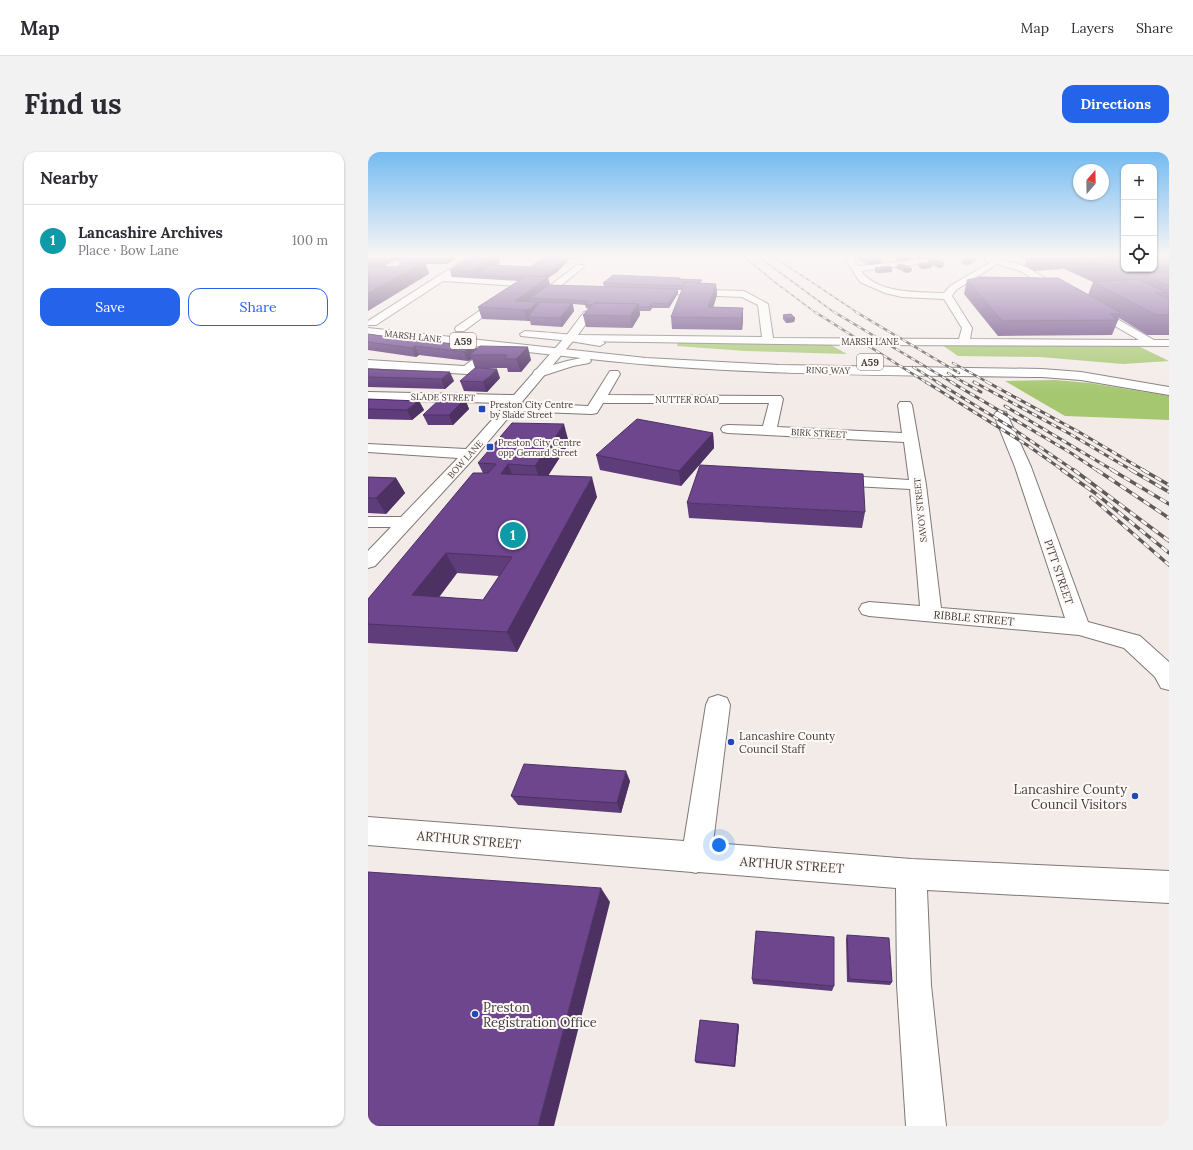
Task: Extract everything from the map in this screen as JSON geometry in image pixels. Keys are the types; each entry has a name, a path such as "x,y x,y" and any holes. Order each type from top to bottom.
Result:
{"main road":[{"path":"369,326 401,302"},
{"name":"A59","path":"475,330 456,329 495,302"},
{"path":"760,302 763,304 768,340"},
{"path":"951,302 967,328 964,341"},
{"path":"1082,302 1150,342"},
{"path":"558,352 588,314"},
{"name":"MARSH LANE","path":"369,326 436,328"},
{"name":"MARSH LANE","path":"369,326 558,352"},
{"name":"MARSH LANE","path":"513,333 570,338 1169,343"},
{"path":"570,338 614,345 671,351"},
{"path":"368,364 467,370 500,345"},
{"name":"RING WAY","path":"558,352 610,358 742,368 1042,373 1081,376 1169,391"},
{"name":"BOW LANE","path":"368,562 470,454 558,352"},
{"name":"RING WAY","path":"693,353 830,361 1047,364 1103,370 1169,381"},
{"path":"539,373 571,363 610,358"},
{"path":"584,422 614,374"},
{"name":"SLADE STREET","path":"368,396 514,403 595,405"},
{"name":"NUTTER ROAD","path":"595,405 776,399 769,431"},
{"name":"SAVOY STREET","path":"905,405 918,485 931,615"},
{"name":"PITT STREET","path":"1001,415 1023,467 1079,627"},
{"name":"BIRK STREET","path":"728,429 910,438"},
{"path":"368,448 470,454"},
{"path":"816,479 918,485"},
{"path":"368,522 406,522"},
{"name":"RIBBLE STREET","path":"869,609 1079,627"},
{"path":"1079,627 1132,642 1164,671 1169,681"},
{"path":"696,858 718,705"},
{"name":"ARTHUR STREET","path":"368,831 911,874 1169,887"},
{"path":"911,874 914,985 926,1126"}],"green space":[{"path":"678,341 831,345 847,354 745,351 677,346"},
{"path":"1134,344 1169,361 1123,364 1040,357 958,356 942,345"},
{"path":"1055,380 1090,383 1169,396 1169,420 1065,416 1005,381"}],"building":[{"path":"485,302 537,302 531,309 524,310 478,307"},
{"path":"540,302 572,303 560,318 528,317"},
{"path":"587,302 669,302 668,304 652,303 649,307 639,307 638,304 585,304"},
{"path":"677,302 710,302 708,307 743,308 741,318 671,317"},
{"path":"986,302 1103,302 1120,312 1120,314 1110,314 1118,320 1002,321"},
{"path":"1132,302 1169,302 1169,315 1156,315"},
{"path":"594,303 638,304 630,316 583,315"},
{"path":"791,314 795,318 787,318 783,315"},
{"path":"368,334 402,339 476,346 464,352 415,346 412,348 368,342"},
{"path":"480,346 528,347 516,359 504,359 507,355 470,355"},
{"path":"475,368 497,369 483,382 460,381"},
{"path":"368,369 450,372 441,379 368,377"},
{"path":"441,398 465,399 449,415 423,415"},
{"path":"368,399 419,401 407,410 368,409"},
{"path":"637,419 713,433 679,471 596,455"},
{"path":"512,423 564,424 535,466 508,464 501,474 592,477 507,632 368,624 368,599 473,473 488,473 496,464 478,463","holes":["446,553 512,557 483,600 412,595"]},
{"path":"700,465 863,474 865,512 687,503"},
{"path":"368,477 396,478 376,498 368,498"},
{"path":"524,764 626,771 617,803 511,796"},
{"name":"Preston Registration Office","path":"368,872 601,888 538,1126 368,1126"},
{"path":"756,931 834,937 834,986 752,979"},
{"path":"847,935 889,938 892,982 849,979"},
{"path":"700,1020 738,1024 734,1066 695,1061"}],"railway":[{"path":"802,302 816,313"},
{"path":"821,302 835,313"},
{"path":"842,302 858,313"},
{"path":"815,312 927,383"},
{"path":"834,312 953,383"},
{"path":"856,312 959,373"},
{"path":"953,363 989,383"},
{"path":"913,367 939,383"},
{"path":"948,373 965,383"},
{"path":"926,382 1027,445 1064,471"},
{"path":"937,382 1012,428 1075,471"},
{"path":"951,382 1071,453 1098,471"},
{"path":"963,382 981,392"},
{"path":"975,383 974,382 1070,434 1133,471"},
{"path":"987,382 1079,432 1145,471"},
{"path":"1005,406 1114,471"},
{"path":"1062,470 1095,493 1169,553"},
{"path":"1074,470 1169,541"},
{"path":"1097,470 1169,518"},
{"path":"1112,470 1169,504"},
{"path":"1131,470 1169,492"},
{"path":"1143,470 1169,485"},
{"path":"1091,497 1169,565"}],"place":[{"name":"Preston City Centre by Slade Street","path":"482,409"},
{"name":"Preston City Centre opp Gerrard Street","path":"490,447"},
{"name":"Lancashire Archives","path":"513,535"},
{"name":"Lancashire County Council Staff","path":"731,742"},
{"name":"Lancashire County Council Visitors","path":"1135,796"},
{"name":"Preston Registration Office","path":"475,1014"}]}
